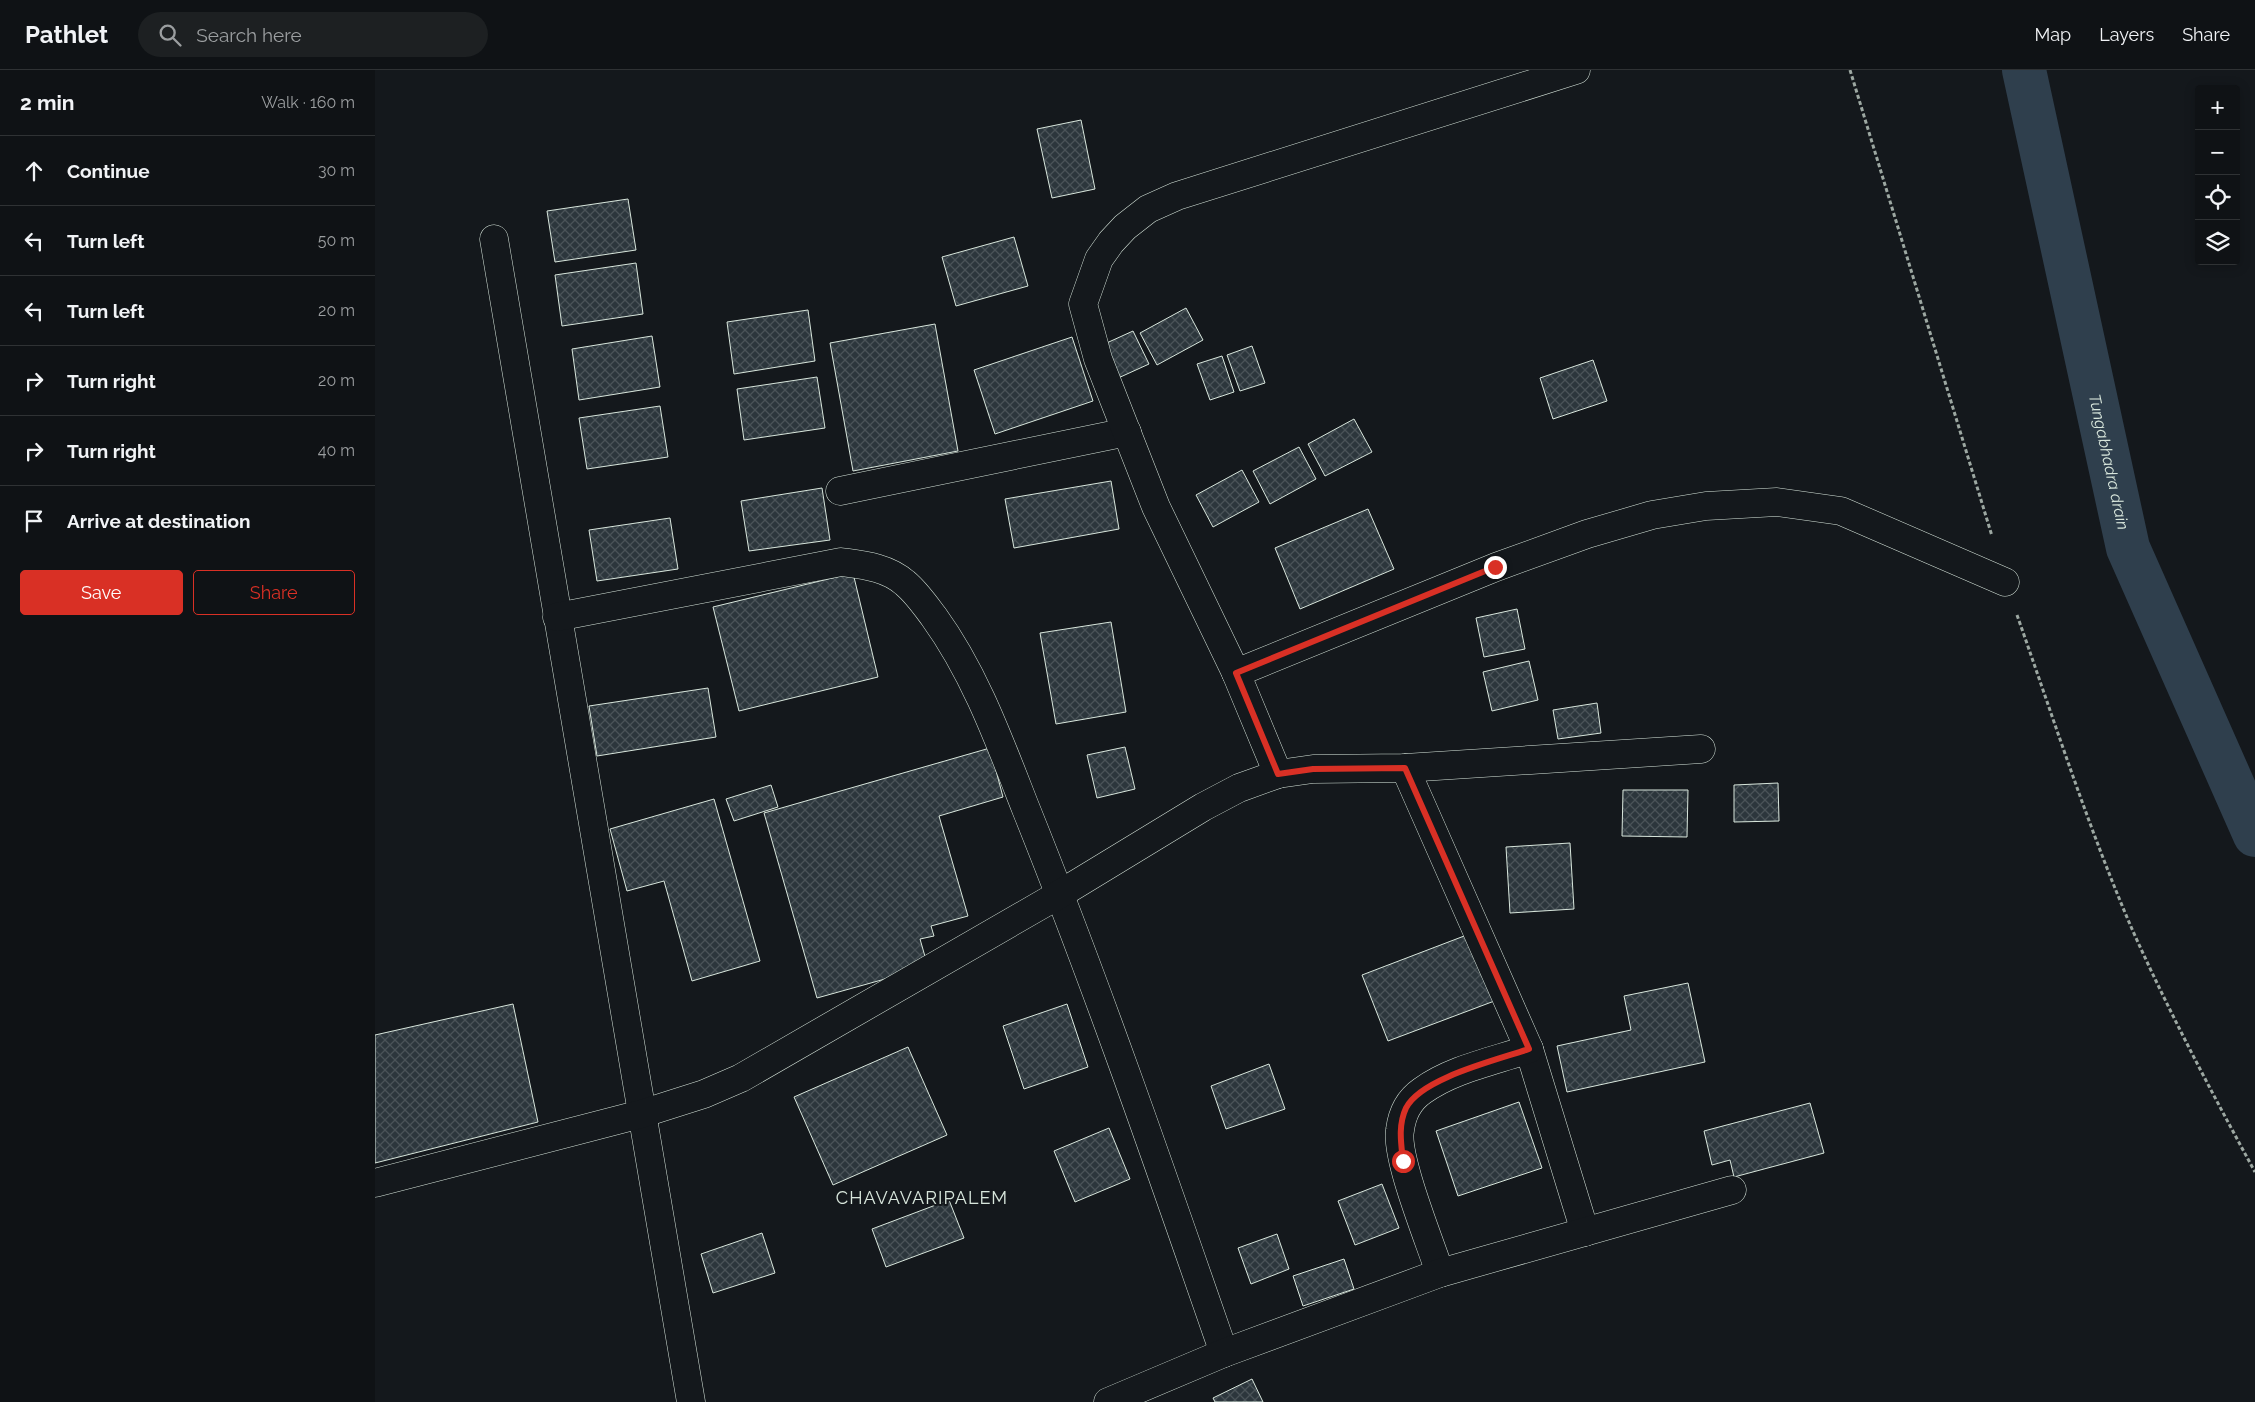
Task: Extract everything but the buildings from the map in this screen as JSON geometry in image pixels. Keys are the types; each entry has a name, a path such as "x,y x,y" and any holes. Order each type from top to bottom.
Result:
{"street":[{"path":"1278,774 1236,673 1156,507 1098,359 1083,304 1099,259 1125,227 1147,210 1177,196 1576,70"},
{"path":"494,239 691,1402"},
{"path":"840,490 1127,432"},
{"path":"1236,673 1495,567 1578,537 1652,515 1705,506 1777,502 1841,511 2005,582"},
{"path":"557,617 841,562 874,567 904,582 926,606 969,672 1060,894 1159,1165 1224,1353"},
{"path":"375,1184 641,1114 704,1094 774,1061 1060,894 1203,807 1239,788 1278,774 1313,769 1405,768 1701,749"},
{"path":"1405,768 1529,1049 1585,1232"},
{"path":"1440,1273 1403,1161 1399,1131 1406,1107 1421,1092 1447,1076 1529,1049"},
{"path":"1108,1402 1224,1353 1440,1273 1732,1190"}],"path":[{"path":"1850,70 2005,582 2081,800 2132,929 2206,1082 2255,1172"}],"waterway":[{"name":"Tungabhadra drain","path":"2024,70 2128,548 2255,835"}],"district":[{"name":"CHAVAVARIPALEM","path":"922,1198"}],"route":[{"path":"1403,1161 1399,1131 1406,1107 1421,1092 1447,1076 1529,1049 1405,768 1313,769 1278,774 1236,673 1495,567"}]}
